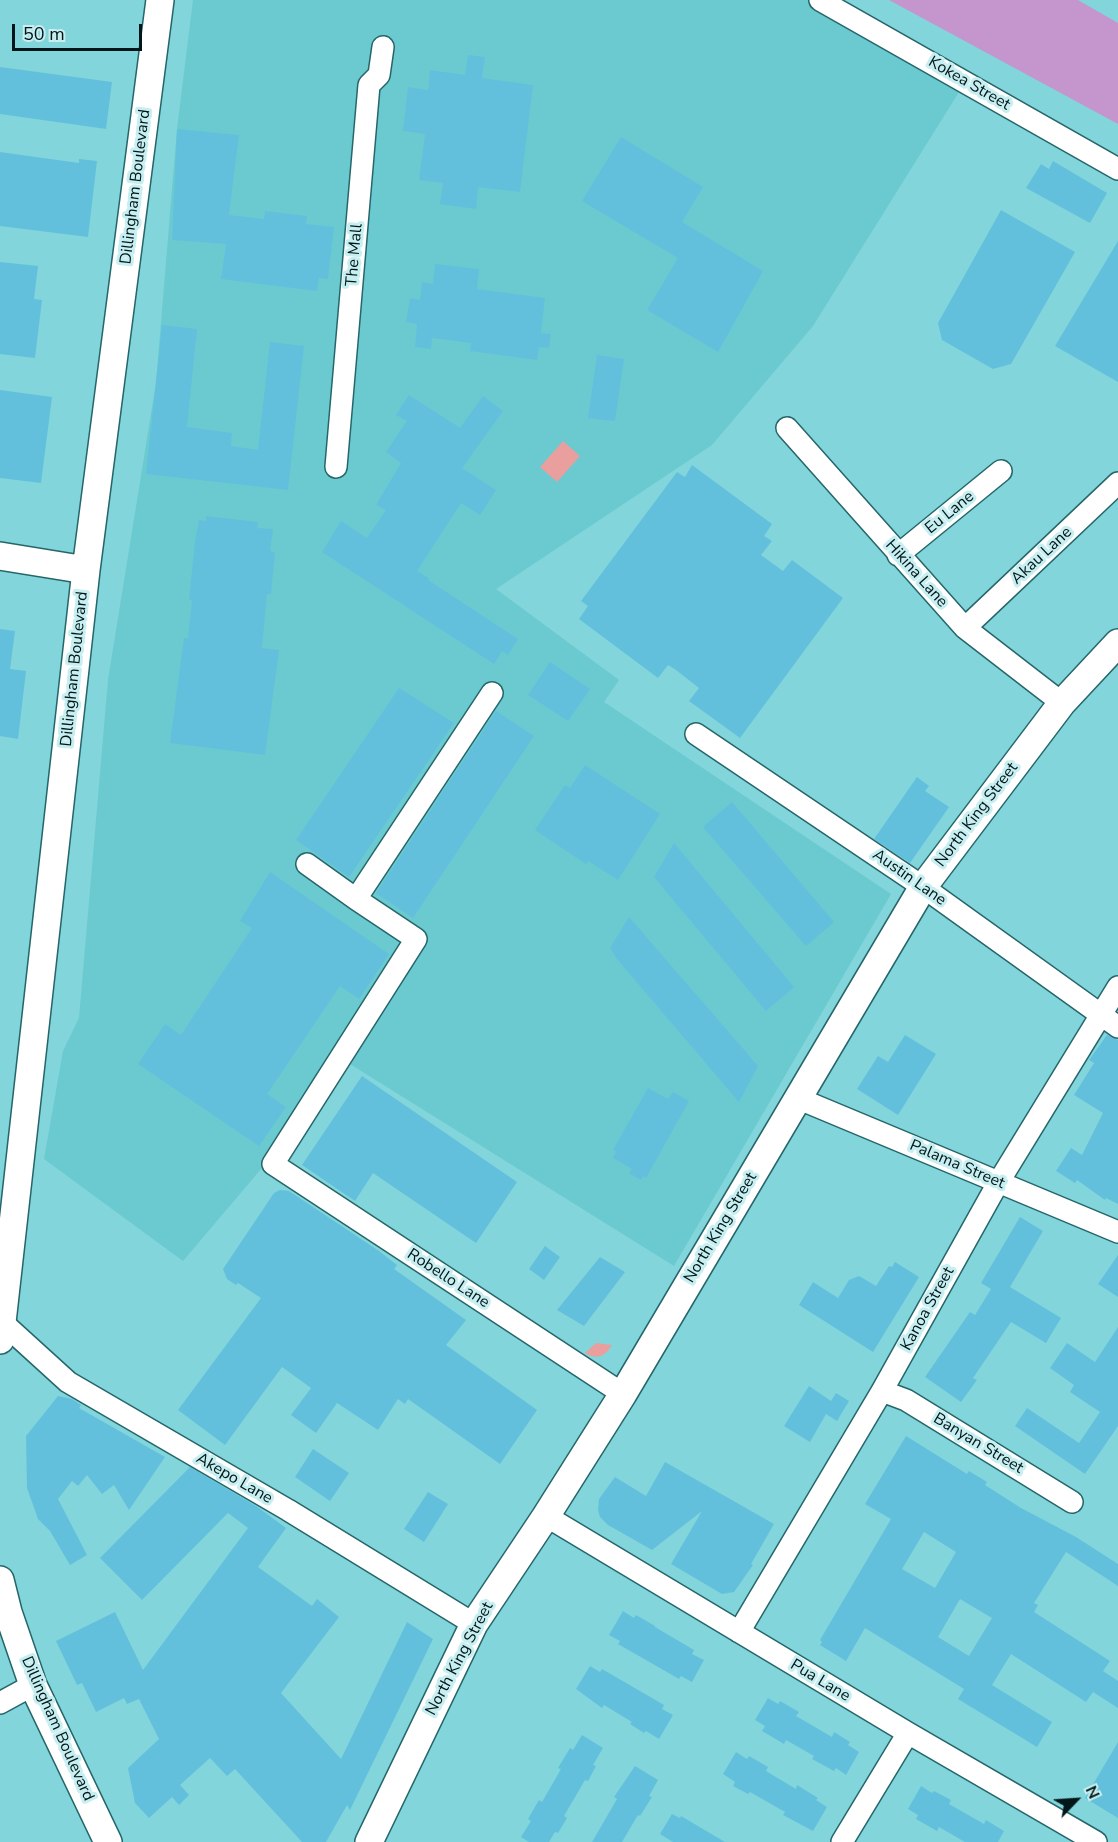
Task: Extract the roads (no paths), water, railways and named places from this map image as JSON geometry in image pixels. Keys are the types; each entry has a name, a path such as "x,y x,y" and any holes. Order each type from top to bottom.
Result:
{"main road":[{"name":"Dillingham Boulevard","path":"1,1331 86,570 160,0"},
{"path":"0,556 86,570"},
{"name":"North King Street","path":"369,1842 474,1624 623,1394 923,887 1062,703 1118,643"},
{"name":"Dillingham Boulevard","path":"0,1580 8,1612 33,1685 108,1842"}],"street":[{"name":"Kokea Street","path":"820,0 1118,169"},
{"name":"The Mall","path":"336,467 369,85 379,75 383,47"},
{"name":"Hikina Lane","path":"787,428 965,628 1062,703"},
{"name":"Eu Lane","path":"898,555 1001,471"},
{"name":"Akau Lane","path":"965,628 1118,483"},
{"path":"307,864 356,899 492,693"},
{"name":"Austin Lane","path":"696,734 923,887 1118,1027"},
{"name":"Robello Lane","path":"356,899 416,939 273,1164 623,1394"},
{"name":"Kanoa Street","path":"739,1632 882,1391 998,1183 1118,987"},
{"name":"Palama Street","path":"797,1098 1118,1232"},
{"name":"Akepo Lane","path":"1,1331 68,1382 288,1510 474,1624"},
{"name":"Banyan Street","path":"882,1391 906,1400 1072,1502"},
{"name":"Pua Lane","path":"546,1516 908,1733 1096,1842"},
{"path":"0,1703 33,1685"},
{"path":"842,1842 908,1733"}]}
